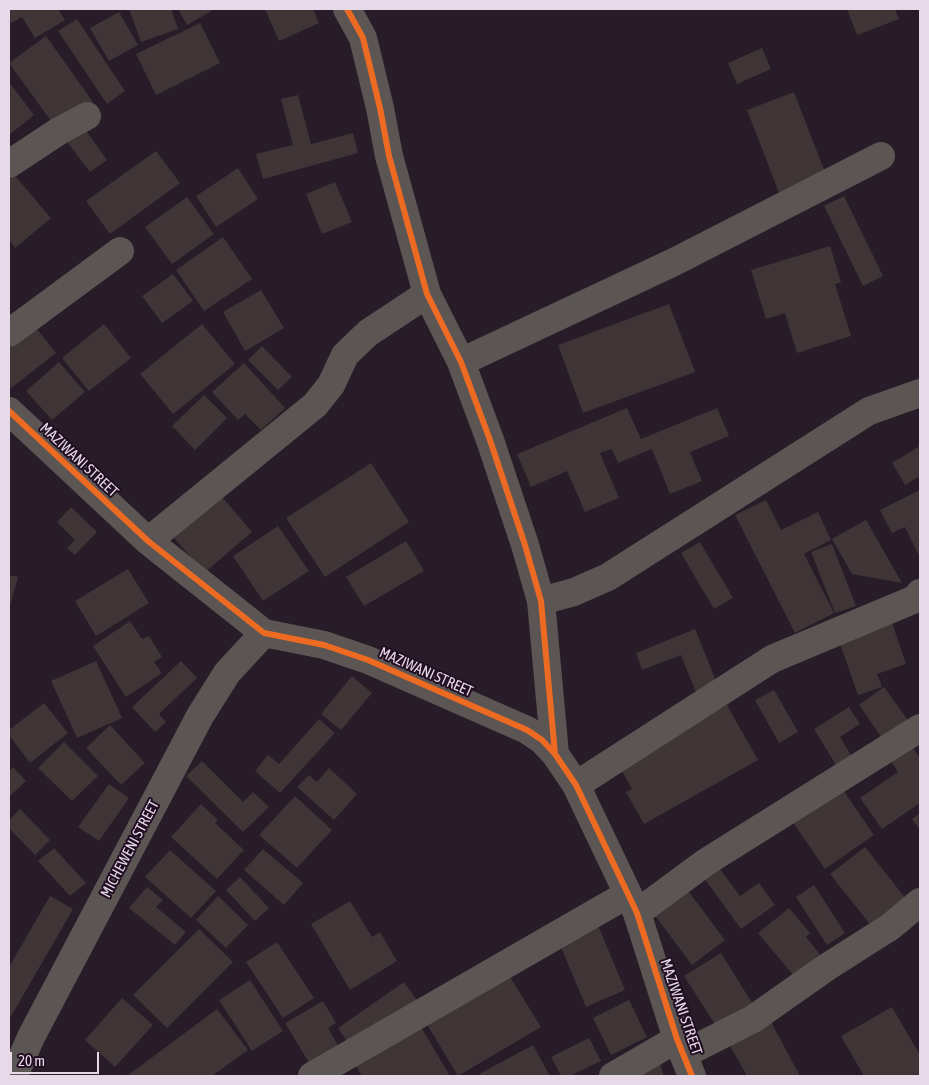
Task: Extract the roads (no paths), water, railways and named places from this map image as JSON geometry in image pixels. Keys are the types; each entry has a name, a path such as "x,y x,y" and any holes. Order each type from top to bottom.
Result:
{"street":[{"path":"347,9 363,38 380,108 389,156 427,294 461,362 499,466 541,601 556,754"},
{"path":"9,164 59,131 87,116"},
{"path":"461,362 674,262 881,156"},
{"path":"9,333 120,251"},
{"path":"148,541 315,405 331,385 345,355 368,333 427,294"},
{"path":"541,601 574,592 608,577 869,411 920,393"},
{"name":"MAZIWANI STREET","path":"9,412 148,541 264,633 324,645 368,660 527,730 556,754 576,785 633,904 684,1056"},
{"path":"576,785 772,659 915,599 920,593"},
{"name":"MICHEWENI STREET","path":"15,1062 31,1037 200,716 227,673 264,633"},
{"path":"312,1076 633,904 706,862 920,728"},
{"path":"613,1076 684,1056 753,1019 827,967 890,927 920,902"}]}
